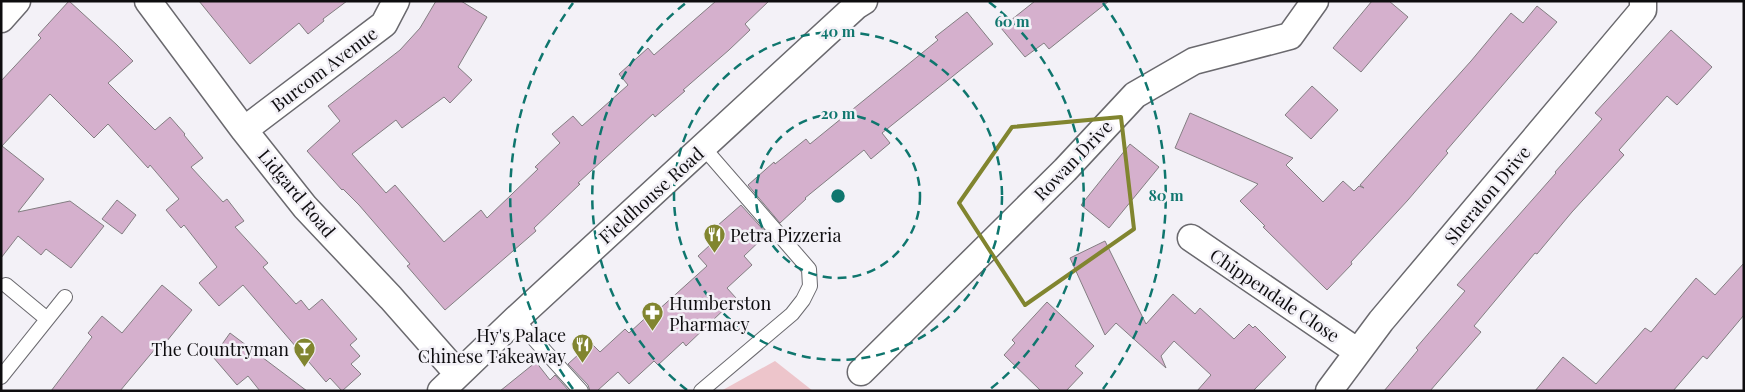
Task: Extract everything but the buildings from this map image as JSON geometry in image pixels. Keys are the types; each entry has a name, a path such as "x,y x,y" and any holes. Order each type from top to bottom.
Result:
{"street":[{"path":"1,19 17,1"},
{"name":"Lidgard Road","path":"148,1 244,130 305,207 391,298 450,382"},
{"name":"Burcom Avenue","path":"244,130 384,24 396,1"},
{"name":"Fieldhouse Road","path":"450,382 856,6 864,1"},
{"name":"Rowan Drive","path":"861,372 1065,170 1135,95 1194,61 1290,36 1315,1"},
{"name":"Sheraton Drive","path":"1329,391 1381,321 1643,10 1643,1"},
{"name":"Chippendale Close","path":"1191,238 1358,352"}],"lane":[{"path":"701,391 792,314 803,300 810,286 809,269 703,147"},
{"path":"6,285 47,319"},
{"path":"1,377 65,297"},
{"path":"516,319 581,391"}],"highlighted area":[{"path":"1121,117 1134,229 1025,305 959,203 1012,127"}],"shaded area":[{"path":"775,361 813,391 721,391"}],"place":[{"name":"Petra Pizzeria","path":"714,254"},
{"name":"Humberston Pharmacy","path":"653,332"},
{"name":"Hy's Palace Chinese Takeaway","path":"582,364"},
{"name":"The Countryman","path":"305,368"}]}
